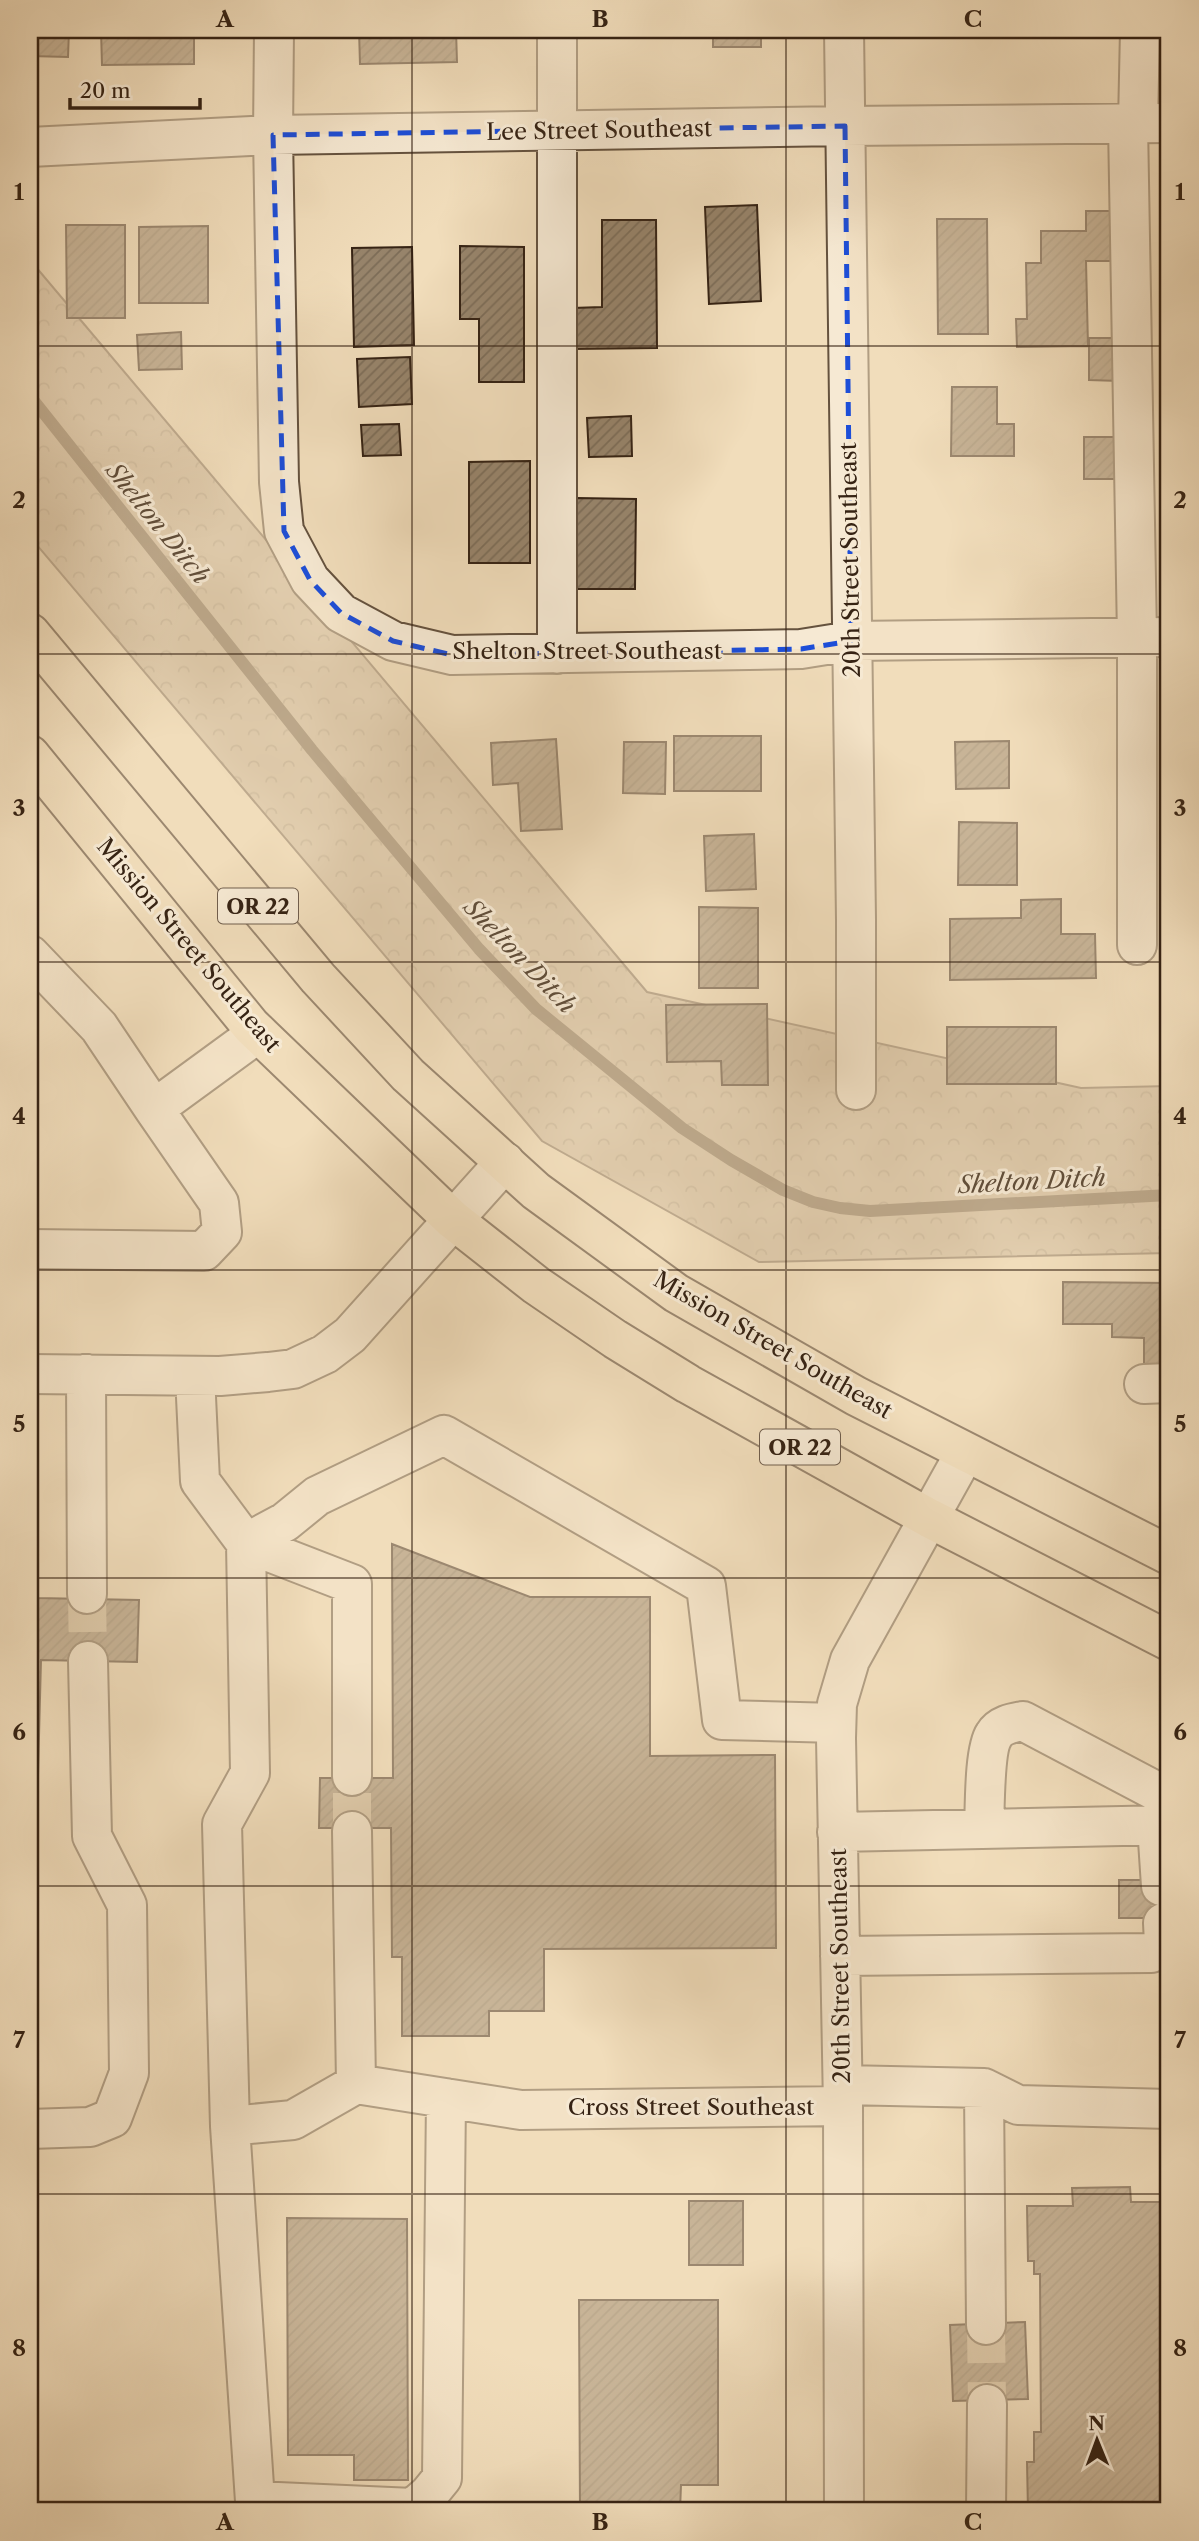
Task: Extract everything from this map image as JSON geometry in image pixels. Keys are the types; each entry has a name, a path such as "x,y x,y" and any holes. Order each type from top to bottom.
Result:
{"highway":[{"name":"Mission Street Southeast","path":"30,633 318,978 408,1075 536,1191 676,1293 856,1396 1169,1555"},
{"name":"Mission Street Southeast","path":"30,755 258,1032 452,1219 536,1284 615,1339 688,1384 929,1518 1169,1641"}],"street":[{"name":"Shelton Street Southeast","path":"274,30 273,135 279,482 284,531 310,580 341,613 393,641 452,655 801,649 851,641 1153,637"},
{"path":"557,30 557,654"},
{"name":"20th Street Southeast","path":"844,30 856,1090"},
{"path":"1137,945 1153,637 1145,123 1140,30"},
{"name":"Lee Street Southeast","path":"30,147 273,135 1145,123"},
{"path":"30,955 99,1027 219,1203 222,1232 204,1251 30,1249"},
{"path":"153,1109 258,1032"},
{"path":"30,1374 220,1376 293,1369 326,1354 350,1335 505,1162"},
{"path":"86,1374 87,1594"},
{"path":"195,1376 200,1481 246,1544 352,1584 352,1776"},
{"path":"246,1544 285,1522 317,1496 444,1435 706,1586 722,1720 836,1723"},
{"name":"20th Street Southeast","path":"844,2511 843,2095 837,1704 850,1660 965,1453"},
{"path":"246,1544 250,1773 222,1824 230,2126 255,2506 413,2509 442,2478 446,2098"},
{"path":"30,2129 90,2127 112,2118 129,2073 127,1905 92,1836 88,1661"},
{"path":"984,1829 988,1751 993,1735 1007,1724 1023,1721 1165,1816"},
{"path":"837,1832 984,1829 1165,1816"},
{"path":"840,1956 1151,1953 1164,1943 1162,1904 1165,1816"},
{"path":"230,2126 293,2120 356,2084 352,1831"},
{"name":"Cross Street Southeast","path":"356,2084 521,2110 978,2088"},
{"path":"986,2325 978,2088 1018,2105 1169,2109"},
{"path":"986,2511 987,2404"}],"highlighted area":[{"path":"845,126 851,641 801,649 452,655 393,641 341,613 310,580 284,531 273,135"}],"green space":[{"path":"30,260 647,992 1081,1088 1169,1086 1169,1253 759,1262 542,1141 30,537"}],"building":[{"path":"30,30 69,30 68,57 30,56"},
{"path":"101,30 194,30 194,64 102,65"},
{"path":"359,30 456,30 457,62 360,64"},
{"path":"713,30 761,30 761,47 713,47"},
{"path":"933,30 998,30 997,33 933,33"},
{"path":"1027,30 1077,30 1077,31 1027,33"},
{"path":"757,205 761,301 709,304 705,207"},
{"path":"1086,211 1118,211 1119,261 1086,261 1088,346 1017,347 1016,319 1027,319 1026,263 1041,263 1041,231 1086,231"},
{"path":"937,219 987,219 988,334 938,334"},
{"path":"602,220 656,220 657,348 573,349 573,308 602,307"},
{"path":"66,225 125,225 125,318 67,318"},
{"path":"208,226 208,303 139,303 139,227"},
{"path":"460,246 524,247 524,382 479,382 479,319 460,319"},
{"path":"412,247 414,345 354,347 352,248"},
{"path":"181,332 182,369 139,370 137,335"},
{"path":"1089,338 1119,338 1119,381 1089,380"},
{"path":"410,357 412,404 359,407 357,359"},
{"path":"952,387 997,387 997,424 1014,424 1014,456 951,456"},
{"path":"1164,389 1169,389 1169,432 1165,432"},
{"path":"631,416 632,456 589,457 587,418"},
{"path":"399,424 401,455 363,456 361,425"},
{"path":"1084,437 1124,437 1123,479 1084,479"},
{"path":"530,461 530,563 469,563 469,462"},
{"path":"577,498 636,499 635,589 576,589"},
{"path":"1160,505 1169,505 1169,556 1160,556"},
{"path":"674,736 761,736 761,791 674,791"},
{"path":"556,739 562,829 521,831 518,783 493,785 491,743"},
{"path":"1009,741 1009,788 956,789 955,742"},
{"path":"624,742 666,742 665,794 623,793"},
{"path":"959,822 1017,823 1017,885 958,885"},
{"path":"754,834 756,889 706,891 704,836"},
{"path":"1061,899 1061,934 1095,934 1096,978 950,980 950,919 1021,918 1021,900"},
{"path":"699,907 758,908 758,988 699,988"},
{"path":"767,1004 768,1085 722,1085 721,1061 667,1062 666,1005"},
{"path":"947,1027 1056,1027 1056,1084 947,1084"},
{"path":"1063,1282 1169,1283 1169,1371 1147,1368 1144,1363 1144,1338 1112,1337 1112,1324 1063,1324"},
{"path":"392,1544 530,1597 650,1597 650,1756 775,1755 776,1948 544,1949 544,2011 489,2011 489,2036 402,2036 402,1957 392,1957 391,1828 319,1828 320,1778 393,1778"},
{"path":"30,1555 38,1555 37,1598 139,1600 137,1662 41,1660 37,1813 30,1812"},
{"path":"1119,1880 1169,1880 1169,1918 1119,1918"},
{"path":"1130,2187 1131,2202 1169,2202 1169,2263 1160,2263 1162,2463 1169,2463 1169,2511 1028,2511 1027,2462 1034,2462 1034,2432 1041,2432 1040,2274 1034,2274 1034,2261 1028,2261 1027,2206 1073,2206 1072,2188"},
{"path":"689,2201 743,2201 743,2265 689,2265"},
{"path":"287,2218 407,2219 408,2480 354,2480 354,2455 288,2455"},
{"path":"579,2300 718,2300 718,2485 681,2485 680,2511 580,2511"},
{"path":"1025,2322 1028,2399 953,2401 950,2325"}],"waterway":[{"name":"Shelton Ditch","path":"30,396 312,750 479,949 536,1009 682,1128 783,1190 813,1202 840,1208 870,1211 1169,1195"}],"tunnel":[{"path":"87,1594 88,1661"},
{"path":"352,1776 352,1831"},
{"path":"986,2325 987,2404"}]}
